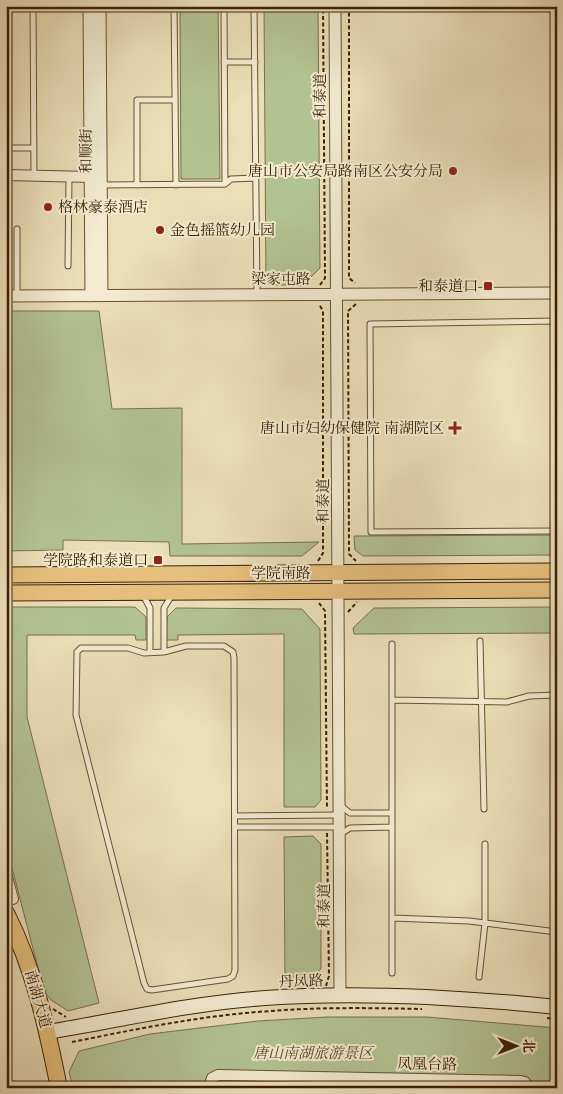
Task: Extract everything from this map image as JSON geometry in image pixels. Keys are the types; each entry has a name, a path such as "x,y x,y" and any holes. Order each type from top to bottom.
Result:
{"highway":[{"name":"南湖大道","path":"10,906 48,1032 59,1088"}],"main road":[{"name":"学院南路","path":"6,575 557,571"},
{"name":"学院南路","path":"6,593 557,590"},
{"name":"丹凤路","path":"48,1032 205,1005 264,998 340,996 461,999 557,1007"}],"street":[{"name":"和顺街","path":"89,6 90,177 96,296"},
{"name":"和顺街","path":"96,296 101,185 100,6"},
{"name":"和泰道","path":"335,6 340,996"},
{"path":"6,175 90,177"},
{"name":"梁家屯路","path":"12,296 557,293"},
{"path":"6,873 10,906"},
{"name":"凤凰台路","path":"209,1088 212,1078 218,1076 521,1081 526,1082 527,1088"}],"lane":[{"path":"33,6 34,176"},
{"path":"174,6 176,185"},
{"path":"224,6 225,184"},
{"path":"254,6 257,295"},
{"path":"224,62 255,62"},
{"path":"137,185 137,100 175,100"},
{"path":"6,148 34,148"},
{"path":"68,266 69,177"},
{"path":"101,185 225,184 232,179 256,178"},
{"path":"12,296 17,229"},
{"path":"557,321 370,324 370,363 371,532 557,531"},
{"path":"142,592 150,608 150,652"},
{"path":"164,652 164,608 167,600 175,592"},
{"path":"480,641 484,809"},
{"path":"392,644 392,973"},
{"path":"186,646 224,646 233,652 235,827 233,976 228,979 147,989 76,715 77,652 81,648 128,648 150,652 164,652 186,646"},
{"path":"392,700 507,702 529,696 557,695"},
{"path":"339,820 344,811 350,813 392,813"},
{"path":"235,816 339,820 350,828 392,827"},
{"path":"235,827 339,820"},
{"path":"479,977 485,923 485,844"},
{"path":"393,918 435,918 557,932"}],"path":[{"path":"318,287 325,278 324,6"},
{"path":"348,6 349,278 358,286"},
{"path":"358,302 348,310 349,554 358,564"},
{"path":"316,562 324,554 323,311 318,303"},
{"path":"348,620 348,610 359,600"},
{"path":"72,1042 156,1026 268,1011 335,1008 422,1009"},
{"path":"547,1018 557,1019"}],"green space":[{"path":"180,6 218,6 220,179 181,179"},
{"path":"264,6 318,6 320,268 303,285 266,285"},
{"path":"6,311 99,311 112,409 182,408 182,544 319,542 302,556 170,556 169,542 63,540 63,550 6,551"},
{"path":"557,535 557,555 363,556 355,550 354,536"},
{"path":"6,607 135,607 146,617 146,640 136,640 135,635 27,635 27,717 99,1003 68,1011 51,1000 44,991 6,845"},
{"path":"557,607 557,633 354,634 353,628 374,608"},
{"path":"176,608 302,609 320,629 321,800 315,807 284,807 284,634 178,635 178,640 166,640 167,617"},
{"path":"313,836 321,844 321,969 308,981 285,983 284,837"},
{"name":"唐山南湖旅游景区","path":"327,1017 427,1017 557,1028 557,1088 73,1088 69,1072 79,1051 150,1034 258,1021"}],"place":[{"name":"唐山市公安局路南区公安分局","path":"453,171"},
{"name":"格林豪泰酒店","path":"48,207"},
{"name":"金色摇篮幼儿园","path":"160,230"},
{"name":"和泰道口","path":"488,286"},
{"name":"唐山市妇幼保健院 南湖院区","path":"455,428"},
{"name":"学院路和泰道口","path":"158,560"}]}
